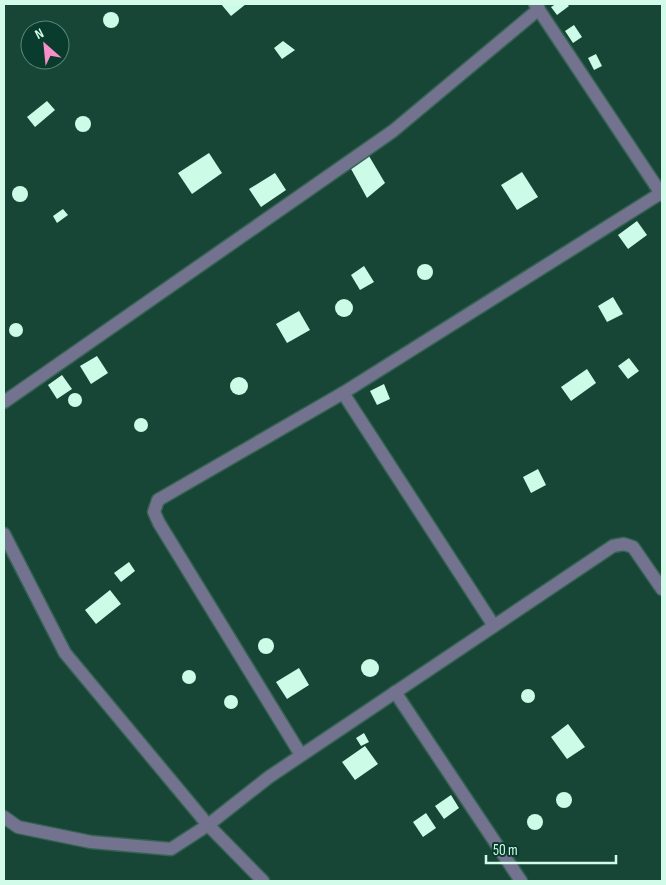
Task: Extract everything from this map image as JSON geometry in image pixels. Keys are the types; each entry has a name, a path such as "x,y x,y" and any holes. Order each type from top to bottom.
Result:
{"street":[{"path":"4,402 393,131 537,7 662,194 343,393 158,500 154,512 164,532 301,755"},
{"path":"343,393 494,626"},
{"path":"4,534 65,653 208,825 263,881"},
{"path":"4,817 18,826 91,842 172,848 208,825 269,777 301,755 613,546 624,544 633,547 662,589"},
{"path":"395,692 521,881"}],"building":[{"path":"221,4 246,4 231,16"},
{"path":"556,4 567,4 569,6 557,15 551,7"},
{"path":"111,12 117,14 119,20 117,26 111,28 105,26 103,20 105,14"},
{"path":"574,25 582,37 573,43 565,31"},
{"path":"283,41 295,50 282,59 274,48"},
{"path":"596,54 602,66 594,70 588,58"},
{"path":"47,101 55,110 35,127 27,117"},
{"path":"80,116 86,116 91,121 89,130 80,132 75,127 75,121"},
{"path":"209,153 222,173 192,194 178,173"},
{"path":"369,156 385,183 367,198 350,167"},
{"path":"522,172 538,197 517,210 501,185"},
{"path":"275,173 286,190 261,207 249,189"},
{"path":"17,186 23,186 28,191 26,200 17,202 12,197 12,191"},
{"path":"63,209 68,215 57,223 53,216"},
{"path":"637,221 647,235 628,249 618,235"},
{"path":"425,264 431,266 433,272 431,278 425,280 419,278 417,272 419,266"},
{"path":"364,266 374,282 360,290 351,275"},
{"path":"613,297 623,314 607,322 598,306"},
{"path":"344,299 350,302 353,308 350,314 344,317 338,314 335,308 338,302"},
{"path":"299,311 310,330 287,343 276,324"},
{"path":"13,323 19,323 23,330 19,337 13,337 9,333 9,327"},
{"path":"97,356 108,373 91,384 80,366"},
{"path":"629,358 639,371 628,379 618,366"},
{"path":"587,369 596,383 571,401 561,387"},
{"path":"62,375 72,389 57,399 48,385"},
{"path":"239,377 245,380 248,386 245,392 239,395 233,392 230,386 233,380"},
{"path":"384,384 390,399 377,405 370,391"},
{"path":"75,393 80,395 82,400 80,405 75,407 70,405 68,400 70,395"},
{"path":"141,418 146,420 148,425 146,430 141,432 136,430 134,425 136,420"},
{"path":"538,469 546,485 531,493 523,477"},
{"path":"129,562 135,571 121,582 114,573"},
{"path":"110,590 121,604 96,624 85,610"},
{"path":"266,638 272,640 274,646 272,652 266,654 260,652 258,646 260,640"},
{"path":"370,659 376,662 379,668 376,674 370,677 364,674 361,668 364,662"},
{"path":"299,668 309,685 287,699 276,682"},
{"path":"186,670 192,670 196,677 192,684 186,684 182,680 182,674"},
{"path":"528,689 533,691 535,696 533,701 528,703 523,701 521,696 523,691"},
{"path":"228,695 234,695 238,702 234,709 228,709 224,705 224,699"},
{"path":"568,724 585,747 567,759 551,737"},
{"path":"364,733 369,742 361,746 356,738"},
{"path":"365,746 378,764 355,780 342,762"},
{"path":"561,792 567,792 572,797 570,806 561,808 556,803 556,797"},
{"path":"451,795 459,808 444,819 435,806"},
{"path":"426,813 436,828 423,837 413,822"},
{"path":"532,814 538,814 543,819 541,828 532,830 527,825 527,819"}]}
